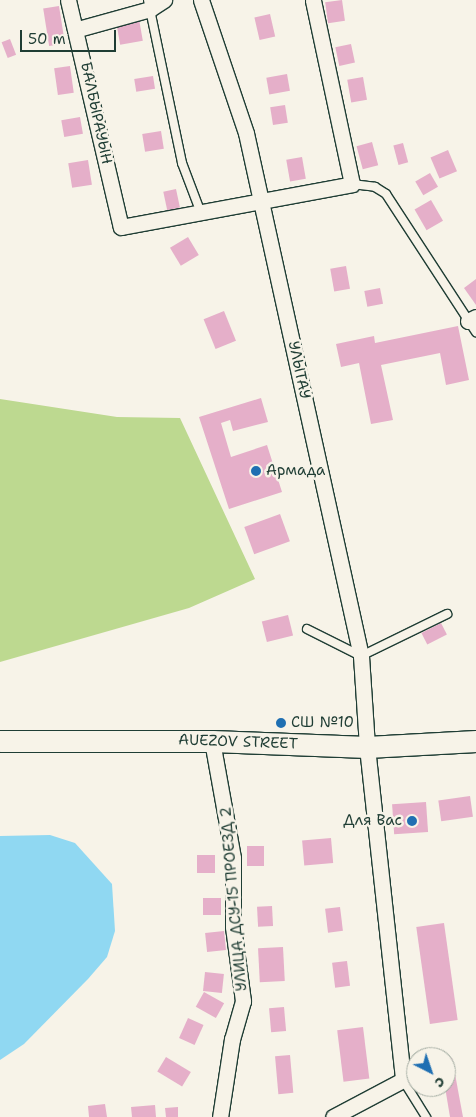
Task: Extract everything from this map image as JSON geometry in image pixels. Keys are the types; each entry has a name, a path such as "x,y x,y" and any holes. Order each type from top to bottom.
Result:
{"main road":[{"name":"AUEZOV STREET","path":"0,740 212,740 367,747 476,741"}],"street":[{"name":"БАЛБЫРАУЫН","path":"68,0 78,29 121,227 201,213"},
{"path":"78,29 164,0"},
{"name":"УЛЫТАУ","path":"201,0 246,133 262,202 361,656 367,747"},
{"path":"201,213 352,184 314,0"},
{"name":"УЛИЦА ДСУ-15 ПРОЕЗД 2","path":"212,740 233,858 233,927 244,1001 232,1039 220,1117"},
{"path":"334,1117 403,1080 367,747"}],"lane":[{"path":"149,4 182,163 201,213"},
{"path":"352,184 375,187 386,194 473,323"},
{"path":"307,629 361,656 448,614"},
{"path":"403,1080 426,1117"}],"green space":[{"path":"0,399 117,417 180,418 255,579 189,608 0,662"}],"water":[{"path":"50,835 75,843 112,884 115,931 107,957 88,979 24,1044 0,1060 0,836"}],"building":[{"path":"342,0 345,21 328,23 325,2"},
{"path":"59,6 65,44 49,46 43,9"},
{"path":"270,14 275,36 260,40 254,18"},
{"path":"139,19 143,41 120,45 116,23"},
{"path":"10,39 16,55 8,58 2,42"},
{"path":"351,44 355,63 339,66 335,47"},
{"path":"70,66 74,93 58,95 54,68"},
{"path":"287,74 290,91 269,94 266,78"},
{"path":"153,76 155,89 136,92 134,79"},
{"path":"363,77 367,100 351,102 347,80"},
{"path":"285,105 288,123 273,125 270,107"},
{"path":"80,117 83,134 64,137 61,120"},
{"path":"161,131 164,149 145,152 142,134"},
{"path":"372,142 378,165 363,169 357,146"},
{"path":"403,143 408,162 399,165 393,146"},
{"path":"448,150 457,171 439,179 431,157"},
{"path":"302,157 306,179 290,181 286,160"},
{"path":"88,160 92,185 72,188 68,163"},
{"path":"430,173 438,187 423,195 415,182"},
{"path":"176,189 180,208 167,210 163,192"},
{"path":"431,200 443,221 427,230 415,210"},
{"path":"188,237 199,255 181,266 170,248"},
{"path":"346,266 350,289 334,291 330,269"},
{"path":"476,279 476,305 464,288"},
{"path":"380,288 383,304 367,307 364,291"},
{"path":"224,311 236,341 216,349 204,319"},
{"path":"458,326 469,380 446,385 440,353 381,365 393,420 371,424 359,363 341,367 336,344 374,336 375,343"},
{"path":"261,398 268,422 233,431 230,420 221,423 231,457 267,445 282,492 229,509 199,417"},
{"path":"280,514 290,541 254,554 244,527"},
{"path":"288,615 293,635 267,642 262,622"},
{"path":"441,623 447,635 427,645 421,633"},
{"path":"470,796 473,817 441,821 438,800"},
{"path":"426,802 428,832 394,834 392,804"},
{"path":"331,838 333,863 304,865 302,841"},
{"path":"247,846 264,846 264,866 247,866"},
{"path":"197,855 215,855 215,873 197,873"},
{"path":"203,898 221,898 221,915 203,915"},
{"path":"272,906 273,926 258,927 257,907"},
{"path":"340,907 343,931 328,933 325,909"},
{"path":"444,923 458,1020 430,1024 416,927"},
{"path":"224,931 226,950 207,952 205,933"},
{"path":"283,947 285,981 260,982 258,948"},
{"path":"347,961 350,986 335,988 332,963"},
{"path":"205,972 224,974 222,993 203,991"},
{"path":"204,992 224,1003 216,1018 196,1007"},
{"path":"284,1007 286,1031 271,1032 269,1008"},
{"path":"188,1018 204,1025 195,1045 179,1038"},
{"path":"363,1027 369,1079 344,1082 337,1030"},
{"path":"290,1055 293,1093 278,1094 275,1056"},
{"path":"166,1057 191,1072 182,1087 157,1072"},
{"path":"456,1079 463,1117 450,1117 447,1097 456,1097"},
{"path":"105,1104 107,1117 89,1117 88,1106"},
{"path":"155,1105 156,1117 132,1117 131,1107"},
{"path":"178,1107 178,1117 166,1117 165,1108"}],"place":[{"name":"Армада","path":"256,471"},
{"name":"СШ №10","path":"281,723"},
{"name":"Для Вас","path":"412,821"}]}
